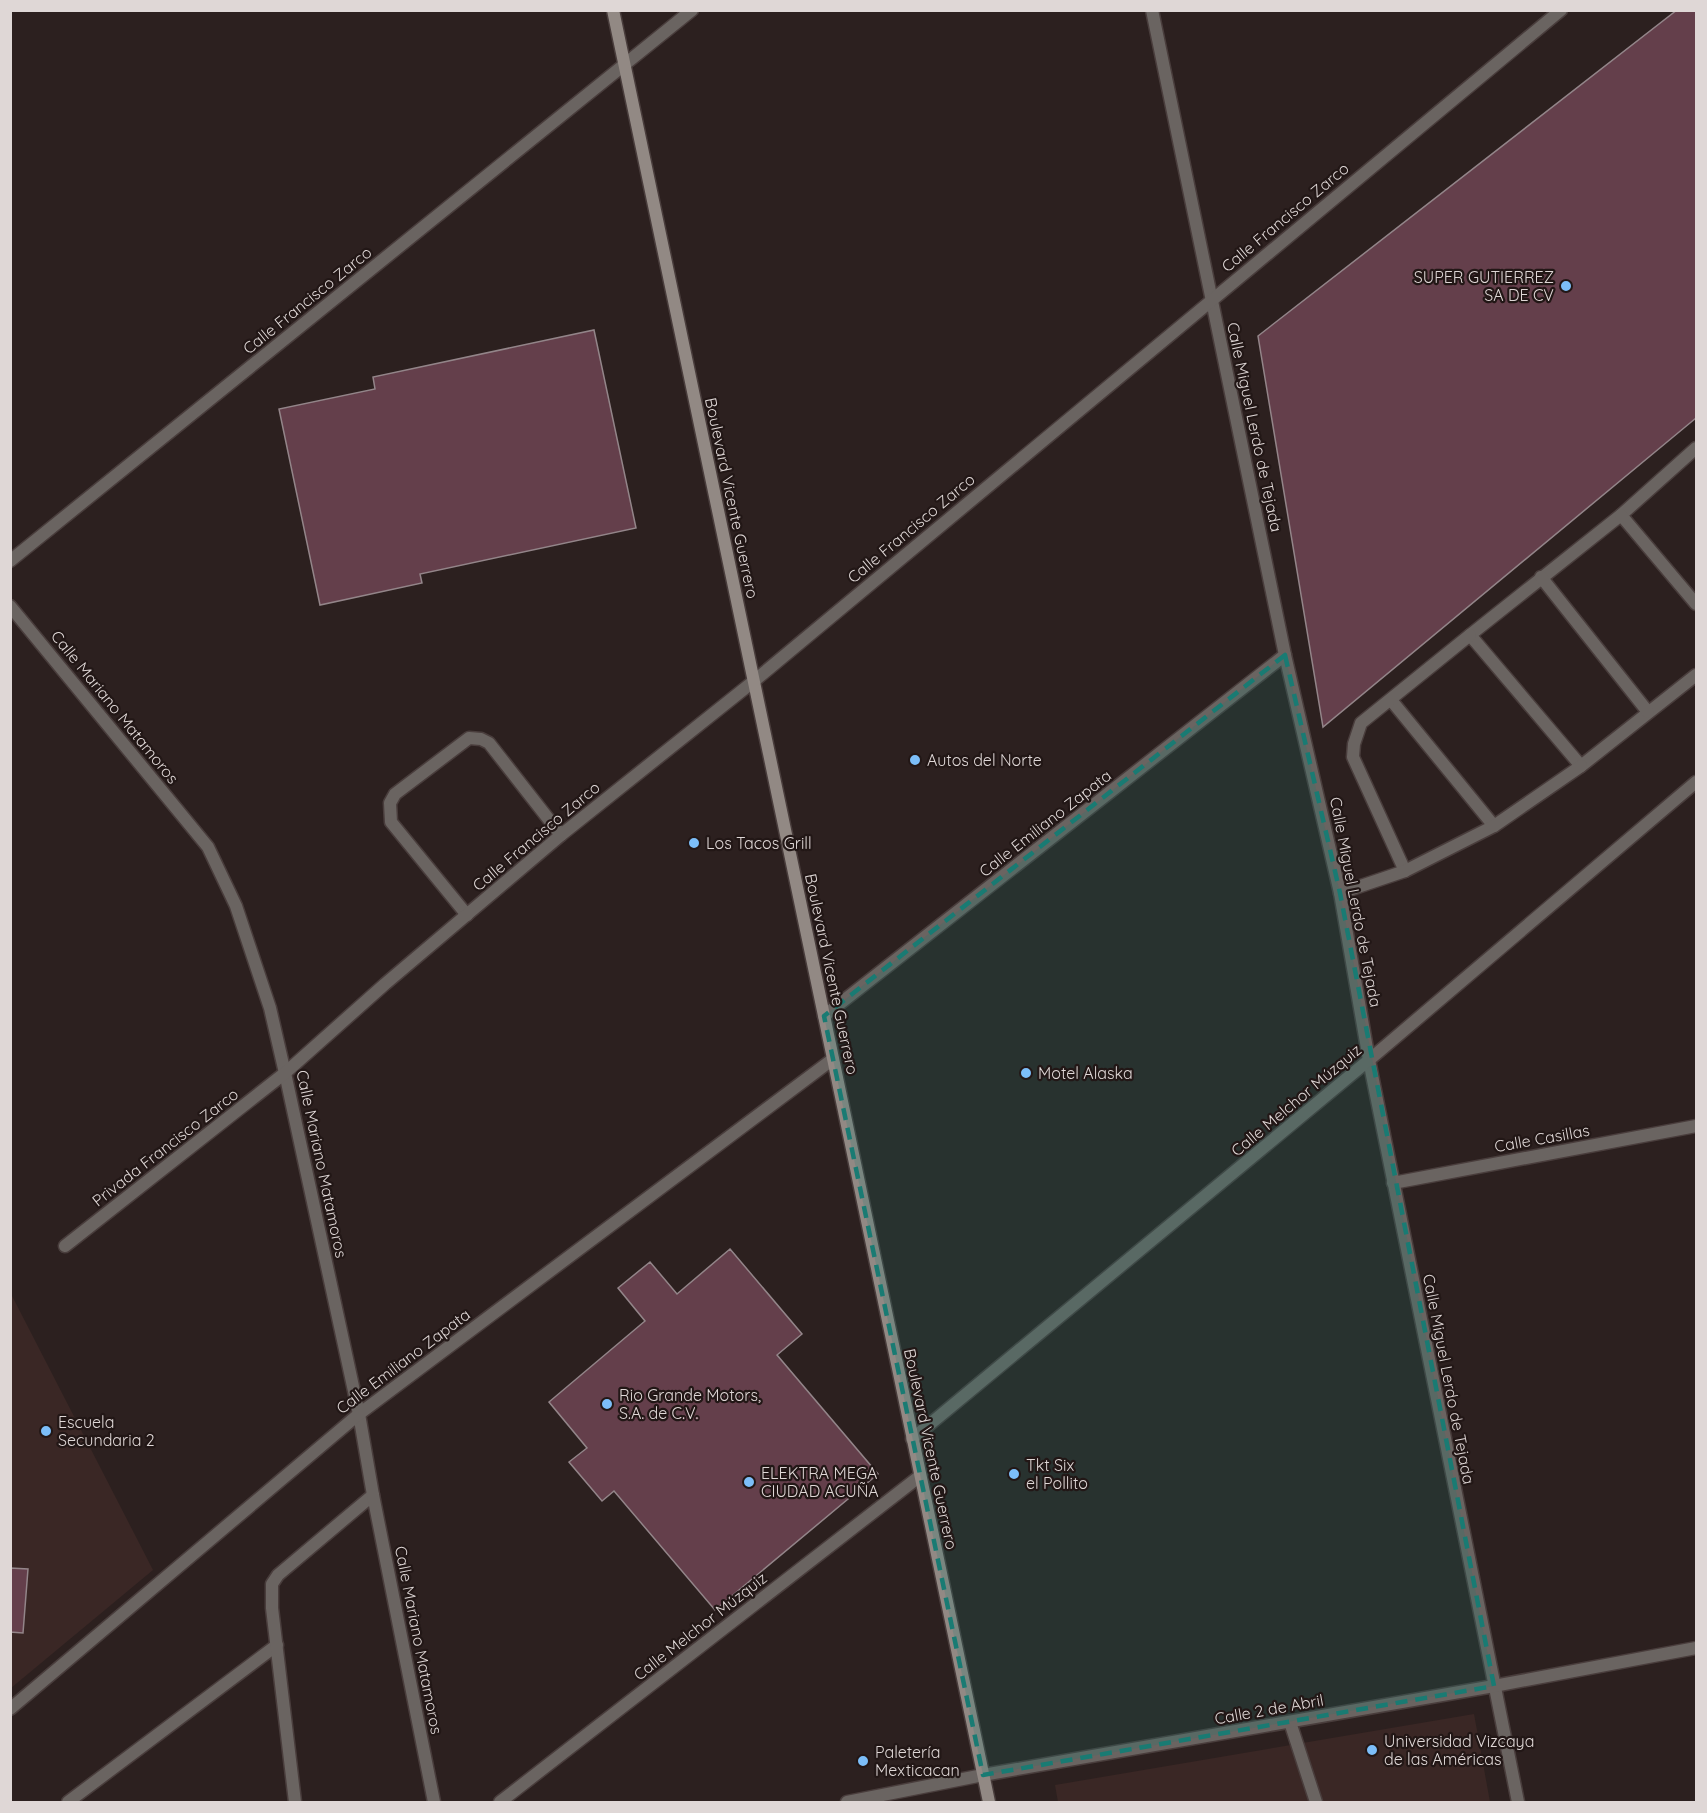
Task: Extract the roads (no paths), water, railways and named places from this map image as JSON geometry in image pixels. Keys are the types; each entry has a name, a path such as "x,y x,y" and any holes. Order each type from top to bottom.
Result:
{"main road":[{"name":"Boulevard Vicente Guerrero","path":"613,10 988,1803"}],"street":[{"name":"Calle Francisco Zarco","path":"10,561 692,10"},
{"name":"Calle Miguel Lerdo de Tejada","path":"1152,10 1285,655 1340,893 1369,1060 1518,1803"},
{"name":"Calle Francisco Zarco","path":"285,1073 561,835 754,681 1561,10"},
{"path":"1405,871 1353,757 1354,744 1361,723 1621,515 1696,448"},
{"path":"1621,515 1696,604"},
{"path":"1542,577 1648,712"},
{"name":"Calle Mariano Matamoros","path":"10,606 208,847 236,906 270,1008 285,1073 359,1414 434,1803"},
{"path":"1470,635 1581,766"},
{"name":"Calle Emiliano Zapata","path":"824,1016 1285,655"},
{"path":"1340,893 1405,871 1494,825 1581,766 1696,675"},
{"path":"1391,700 1494,825"},
{"path":"467,915 391,822 390,803 395,794 469,738 481,739 489,743 561,835"},
{"name":"Calle Melchor Múzquiz","path":"912,1439 1369,1060 1696,782"},
{"name":"Calle Emiliano Zapata","path":"10,1709 359,1414 833,1059"},
{"name":"Privada Francisco Zarco","path":"65,1246 285,1073"},
{"name":"Calle Casillas","path":"1394,1182 1696,1126"},
{"name":"Calle Melchor Múzquiz","path":"500,1803 920,1476"},
{"path":"296,1803 272,1584 278,1575 373,1495"},
{"path":"68,1803 277,1645"},
{"name":"Calle 2 de Abril","path":"847,1803 983,1775 1494,1686 1696,1648"},
{"path":"1290,1722 1316,1803"}],"place":[{"name":"SUPER GUTIERREZ SA DE CV","path":"1566,286"},
{"name":"Autos del Norte","path":"915,760"},
{"name":"Los Tacos Grill","path":"694,843"},
{"name":"Motel Alaska","path":"1026,1073"},
{"name":"Rio Grande Motors, S.A. de C.V.","path":"607,1404"},
{"name":"Escuela Secundaria 2","path":"46,1431"},
{"name":"Tkt Six el Pollito","path":"1014,1474"},
{"name":"ELEKTRA MEGA CIUDAD ACUÑA","path":"749,1482"},
{"name":"Universidad Vizcaya de las Américas","path":"1372,1750"},
{"name":"Paletería Mexticacan","path":"863,1761"}]}
